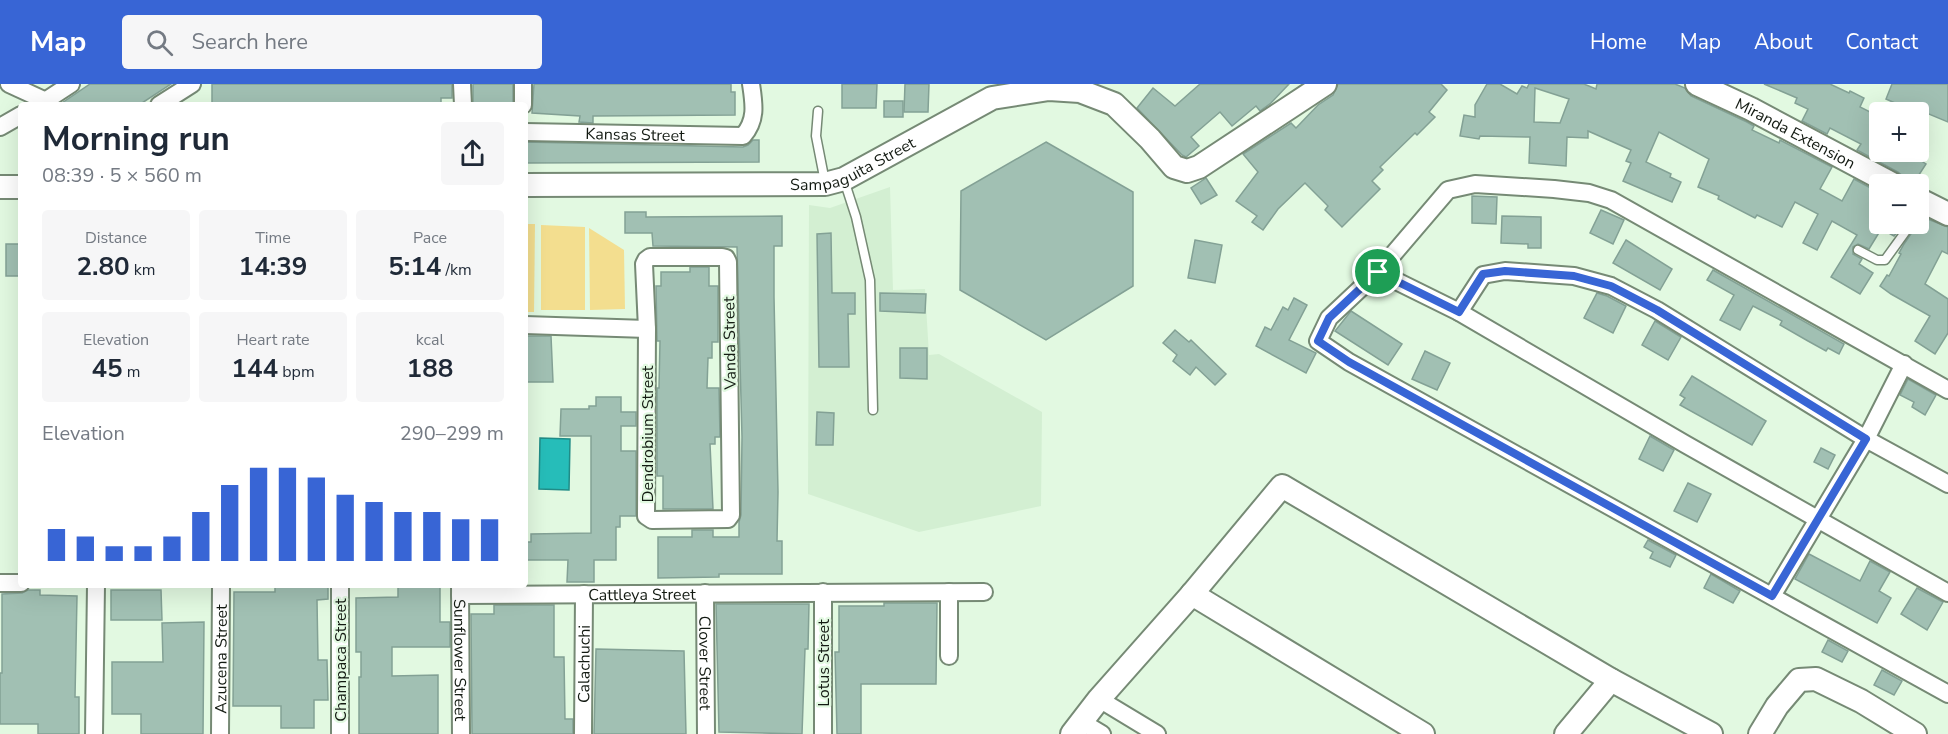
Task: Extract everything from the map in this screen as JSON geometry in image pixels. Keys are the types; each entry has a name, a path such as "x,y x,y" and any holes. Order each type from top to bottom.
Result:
{"street":[{"path":"9,84 40,102"},
{"path":"44,102 71,84"},
{"path":"164,102 192,84"},
{"path":"462,84 463,102"},
{"path":"523,84 523,102"},
{"name":"Kansas Street","path":"528,132 743,136 750,127 755,109 752,84"},
{"name":"Sampaguita Street","path":"528,185 835,182 992,98 1049,89 1080,91 1114,104 1150,139 1174,167 1187,171 1199,167 1325,84"},
{"name":"Miranda Extension","path":"1697,84 1751,109 1873,174"},
{"path":"0,127 18,117"},
{"path":"1948,390 1611,200 1589,193 1554,189 1475,184 1448,190 1378,272 1329,318 1318,341 1349,362 1948,694"},
{"path":"0,187 18,187"},
{"path":"1929,207 1948,214"},
{"name":"Vanda Street","path":"645,264 650,257 722,257 728,262 731,515"},
{"name":"Dendrobium Street","path":"645,264 646,516 652,520 728,519 731,515"},
{"path":"1459,312 1483,274 1505,271 1574,276 1611,286 1657,310 1866,439 1948,484"},
{"path":"1378,272 1459,312 1948,593"},
{"path":"528,325 647,328"},
{"path":"1772,596 1866,439 1904,364"},
{"path":"1102,734 1077,728 1099,699 1192,594 1282,486 1611,680 1711,734"},
{"path":"0,583 18,583"},
{"path":"94,734 96,588"},
{"name":"Azucena Street","path":"220,734 221,588"},
{"name":"Champaca Street","path":"340,588 340,734"},
{"name":"Cattleya Street","path":"460,590 584,594 984,592"},
{"name":"Sunflower Street","path":"460,590 461,734"},
{"name":"Lotus Street","path":"823,592 823,734"},
{"path":"949,592 949,656"},
{"name":"Clover Street","path":"705,593 706,734"},
{"name":"Calachuchi","path":"583,734 584,594"},
{"path":"1192,594 1423,734"},
{"path":"1760,734 1777,706 1800,680 1816,679 1861,701 1915,734"},
{"path":"1566,734 1611,680"},
{"path":"1099,699 1157,734"}],"lane":[{"path":"818,111 816,136 835,182 856,217 870,280 873,410"},
{"path":"1858,250 1877,260 1885,260 1904,234"}],"shaded area":[{"path":"890,187 893,290 925,289 929,355 939,354 1042,412 1041,506 919,532 808,494 809,205 830,208"},
{"path":"528,224 535,224 534,312 528,312"},
{"path":"541,225 585,227 585,310 541,310"},
{"path":"589,228 624,250 625,309 590,310"}],"water":[{"path":"540,438 570,439 569,490 539,489"}],"building":[{"path":"90,84 171,84 144,102 63,102"},
{"path":"212,84 452,84 452,98 441,98 441,102 212,102"},
{"path":"473,84 513,84 513,102 473,102"},
{"path":"534,84 731,84 731,92 735,92 735,115 593,116 593,123 579,122 580,116 532,113"},
{"path":"842,84 877,84 876,108 842,108"},
{"path":"905,84 929,84 928,112 904,112"},
{"path":"1200,84 1289,84 1271,103 1260,111 1256,106 1232,126 1220,112 1191,137 1199,146 1186,157 1137,108 1153,88 1175,106"},
{"path":"1338,84 1441,84 1447,90 1429,112 1435,117 1380,167 1383,170 1372,181 1380,189 1342,227 1325,210 1328,206 1305,183 1278,209 1263,230 1252,222 1257,216 1236,201 1258,172 1243,154 1291,123 1296,128 1318,105 1333,95"},
{"path":"1487,84 1500,84 1517,94 1522,86 1527,88 1529,84 1584,84 1596,89 1597,84 1675,84 1685,88 1691,96 1754,126 1752,130 1779,143 1780,140 1832,167 1820,189 1842,201 1854,179 1869,187 1869,234 1878,234 1869,249 1858,244 1853,247 1853,254 1862,259 1859,264 1873,273 1860,294 1831,277 1857,235 1832,221 1817,250 1803,243 1818,214 1795,202 1782,227 1757,215 1755,218 1718,199 1719,196 1698,187 1709,159 1659,132 1646,162 1671,174 1670,177 1681,182 1672,202 1623,181 1631,163 1626,161 1631,150 1588,131 1588,138 1567,137 1566,166 1529,163 1530,137 1480,136 1479,139 1460,136 1464,115 1475,117 1475,105","holes":["1535,88 1569,99 1560,123 1534,122"]},
{"path":"1764,84 1830,84 1864,98 1860,107 1869,112 1869,156 1857,150 1861,144 1830,128 1827,134 1802,121 1808,109 1795,103 1797,98"},
{"path":"1892,84 1948,84 1948,122 1929,114 1929,102 1893,102 1886,99"},
{"path":"884,101 903,101 903,117 884,117"},
{"path":"753,140 759,140 759,162 528,163 528,142 743,147"},
{"path":"1046,142 1133,192 1133,286 1046,340 960,290 961,191"},
{"path":"1879,162 1923,162 1926,164 1920,174 1898,172"},
{"path":"1206,178 1217,195 1201,204 1191,188"},
{"path":"1472,196 1497,197 1496,224 1472,223"},
{"path":"1601,210 1624,220 1613,244 1590,233"},
{"path":"625,212 646,212 646,217 782,216 782,246 774,246 774,297 777,541 782,541 782,574 719,574 719,577 658,578 658,537 692,537 692,530 713,530 713,537 739,537 742,437 737,247 653,246 652,233 625,233"},
{"path":"1502,216 1541,217 1541,248 1528,248 1528,244 1501,243"},
{"path":"1929,220 1948,227 1948,254 1942,251 1925,284 1948,299 1948,333 1935,354 1915,341 1930,316 1880,286 1887,275 1889,276 1911,234 1929,234"},
{"path":"831,233 832,293 855,293 855,314 848,314 849,367 819,367 817,234"},
{"path":"1195,240 1222,245 1215,283 1188,278"},
{"path":"1626,240 1672,269 1660,290 1613,263"},
{"path":"6,244 18,244 18,276 6,276"},
{"path":"690,267 709,267 709,286 718,286 718,342 712,342 712,358 708,358 707,388 719,388 720,437 715,437 715,444 710,444 713,509 663,509 663,476 657,476 657,388 659,388 660,341 657,341 656,286 661,286 661,272 690,272"},
{"path":"1713,270 1844,344 1839,354 1828,348 1826,351 1808,341 1780,325 1782,321 1753,306 1740,330 1720,320 1734,295 1707,280"},
{"path":"880,293 926,294 925,313 880,311"},
{"path":"1597,293 1626,306 1613,333 1584,318"},
{"path":"1294,298 1307,305 1289,340 1316,353 1306,373 1256,346 1265,327 1271,330 1283,307 1288,310"},
{"path":"1351,311 1402,344 1388,365 1335,331"},
{"path":"1655,321 1681,337 1668,360 1642,345"},
{"path":"1175,330 1189,342 1191,340 1226,374 1215,385 1196,367 1190,375 1173,361 1177,355 1163,343"},
{"path":"528,336 551,336 553,382 528,382"},
{"path":"900,348 927,348 927,379 900,378"},
{"path":"1425,351 1450,363 1437,390 1412,379"},
{"path":"1692,376 1766,421 1752,445 1680,405 1685,398 1680,395"},
{"path":"1908,379 1936,395 1925,415 1912,407 1914,402 1900,395"},
{"path":"596,397 621,397 621,412 636,412 636,426 621,426 621,451 636,451 636,516 620,516 620,527 616,527 616,560 594,560 594,582 567,582 568,560 528,560 528,542 531,542 531,534 591,533 591,436 560,436 561,409 589,409 589,406 596,406"},
{"path":"817,412 834,413 833,445 816,445"},
{"path":"1650,436 1674,450 1663,471 1639,459"},
{"path":"1821,448 1835,455 1828,469 1814,462"},
{"path":"1688,483 1711,494 1697,522 1674,511"},
{"path":"1648,540 1676,555 1670,567 1650,558 1653,552 1644,547"},
{"path":"1809,554 1860,581 1870,561 1890,572 1879,591 1891,598 1877,623 1795,579"},
{"path":"1711,574 1740,591 1733,603 1704,588"},
{"path":"275,588 328,588 328,599 317,600 318,660 327,660 328,700 314,700 314,728 281,728 281,706 233,706 234,592 275,592"},
{"path":"398,588 440,588 440,622 450,622 450,647 392,647 392,676 438,675 438,734 359,734 361,652 356,652 356,598 398,597"},
{"path":"1917,588 1943,602 1927,630 1901,614"},
{"path":"28,590 40,590 40,595 77,596 75,697 79,697 79,734 38,734 38,724 0,724 2,594 22,593"},
{"path":"111,590 161,590 162,620 111,620"},
{"path":"884,603 937,603 936,684 861,684 861,734 837,734 835,652 839,652 839,606 884,606"},
{"path":"716,604 809,604 802,734 719,732"},
{"path":"494,605 554,605 554,657 564,657 565,719 573,719 573,734 472,734 471,614 494,614"},
{"path":"204,622 203,734 141,734 141,714 112,714 112,662 163,662 162,623"},
{"path":"1828,640 1848,651 1842,662 1822,652"},
{"path":"596,649 684,651 686,734 594,734"},
{"path":"1882,670 1902,681 1894,695 1874,685"}],"route":[{"path":"1505,271 1574,276 1611,286 1657,310 1866,439 1772,596 1349,362 1318,341 1329,318 1378,272 1459,312 1483,274 1505,271"}]}
